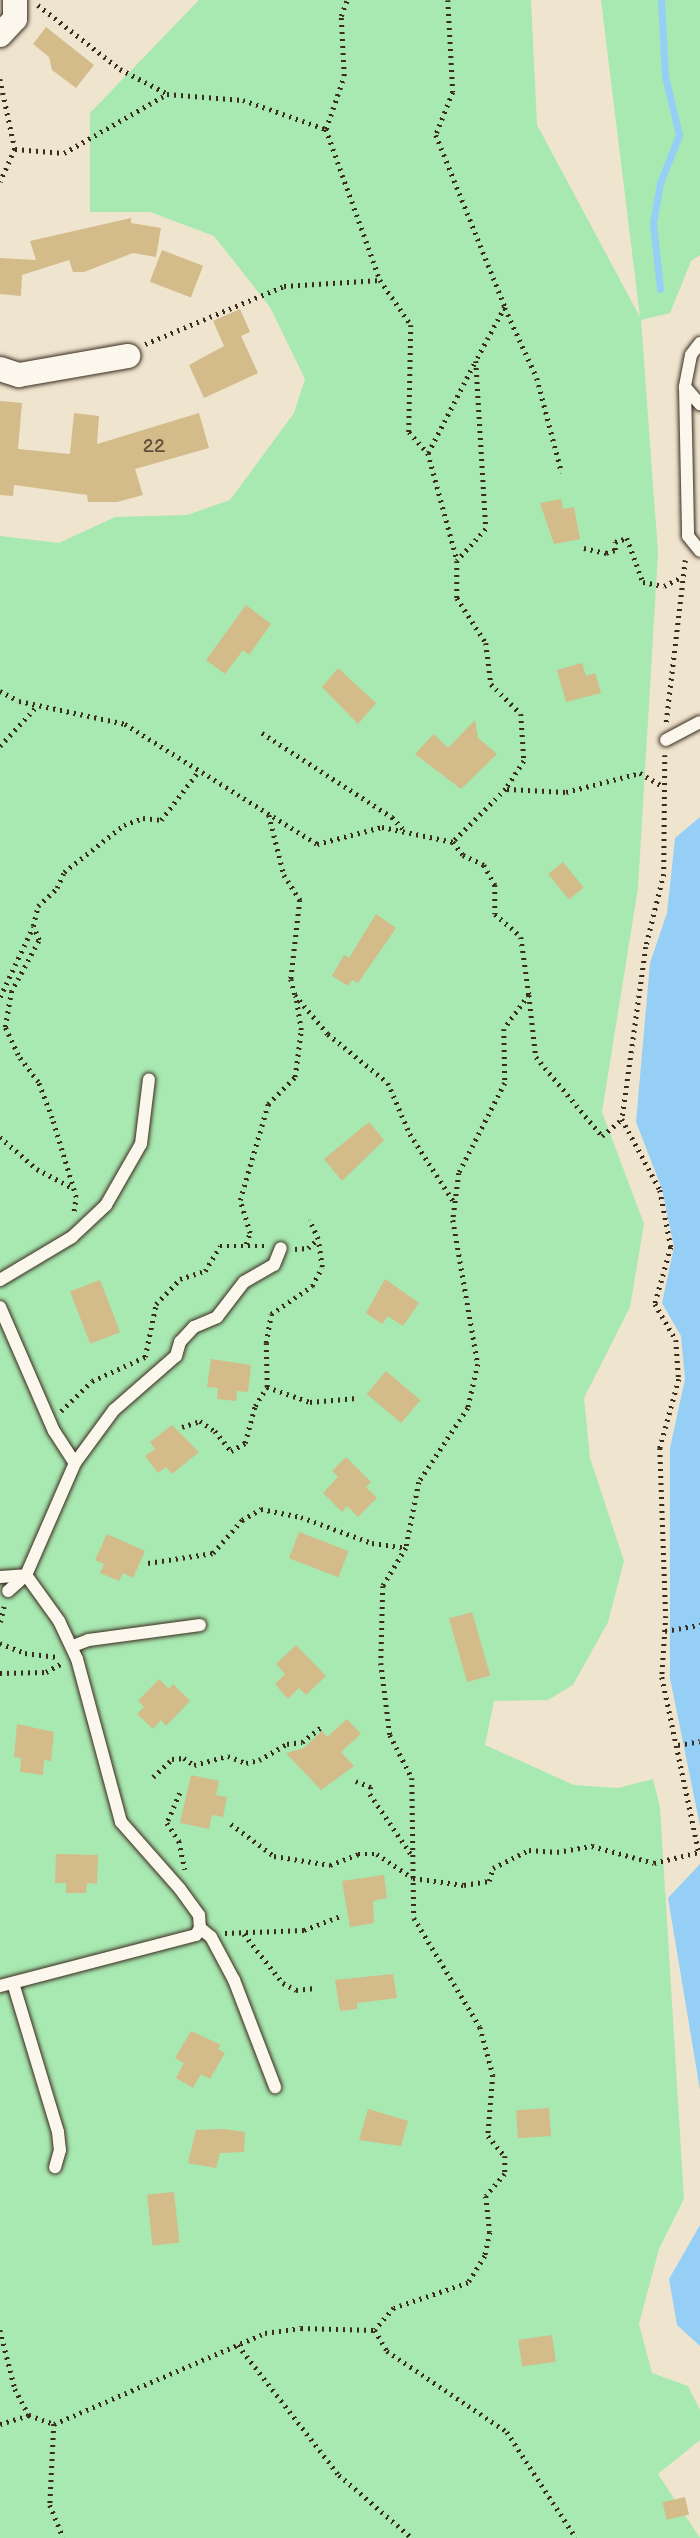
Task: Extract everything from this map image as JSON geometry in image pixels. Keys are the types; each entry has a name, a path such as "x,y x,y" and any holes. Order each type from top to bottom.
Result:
{"street":[{"path":"0,34 15,19 15,0"},
{"path":"0,369 19,375 128,356"}],"lane":[{"path":"700,343 691,355 685,387 688,536 700,551"},
{"path":"685,387 700,404"},
{"path":"666,740 700,722"},
{"path":"0,1280 72,1237 106,1205 130,1167 146,1121 149,1079"},
{"path":"8,1591 26,1575 75,1463 114,1410 176,1356 180,1342 194,1327 217,1317 244,1282 274,1265 281,1248"},
{"path":"0,1307 54,1431 75,1463"},
{"path":"0,1577 26,1575"},
{"path":"26,1575 75,1653 121,1822 180,1889 199,1916 200,1928 195,1935 6,1985 58,2132 60,2150 55,2167"},
{"path":"75,1653 89,1640 200,1625"},
{"path":"200,1928 211,1937 234,1980 275,2087"}],"path":[{"path":"31,0 120,69 167,93 243,100 326,129"},
{"path":"346,0 341,16 344,76 326,129 380,279 411,325 409,432 428,453 457,561 457,598 486,643 491,684 521,714 524,761 506,789 453,842"},
{"path":"448,0 453,92 436,135 505,307 537,377 562,473"},
{"path":"0,79 15,149 0,182"},
{"path":"15,149 64,152 167,93"},
{"path":"128,356 155,337 221,315 284,286 380,279"},
{"path":"428,453 505,307"},
{"path":"457,561 486,529 475,362"},
{"path":"231,1824 274,1856 330,1865 358,1854 377,1854 413,1878 464,1885 489,1881 493,1868 529,1850 556,1852 592,1846 654,1863 699,1852 662,1677 665,1631 660,1448 679,1379 676,1340 656,1304 671,1247 660,1190 622,1119 646,947 664,874 667,689 688,536"},
{"path":"584,548 606,554 615,550 615,542 627,538 632,542 643,582 664,586 682,577"},
{"path":"0,691 38,706 125,724 317,844 382,827 453,842 463,855 484,865 495,885 495,914 521,937 536,1057 602,1136 622,1119"},
{"path":"0,747 38,706"},
{"path":"262,733 381,809 406,832"},
{"path":"0,997 33,926 38,906 57,888 64,872 124,825 143,818 161,820 198,772"},
{"path":"506,789 566,792 640,773 664,787"},
{"path":"246,1245 250,1233 240,1200 247,1172 268,1104 295,1077 301,1030 291,979 300,900 284,875 269,814"},
{"path":"33,926 38,940 11,992 5,1027 18,1055 38,1082 72,1188 72,1237"},
{"path":"295,995 328,1034 388,1083 410,1134 455,1204"},
{"path":"375,2330 394,2308 468,2283 485,2256 490,2232 486,2196 505,2174 505,2156 488,2136 493,2075 480,2027 414,1918 412,1778 390,1735 381,1663 383,1586 406,1548 419,1482 468,1408 478,1364 453,1220 459,1173 505,1083 504,1029 529,995"},
{"path":"0,1137 37,1169 72,1188"},
{"path":"182,1427 200,1421 215,1431 231,1451 245,1443 255,1406 267,1387 266,1343 271,1314 313,1286 322,1268 318,1239 309,1220"},
{"path":"54,1431 61,1411 92,1381 145,1357 156,1304 180,1279 205,1271 220,1246 246,1245 300,1250 318,1239"},
{"path":"267,1387 310,1402 357,1398"},
{"path":"148,1563 213,1553 242,1520 261,1508 372,1543 406,1548"},
{"path":"665,1631 700,1625"},
{"path":"0,1643 24,1653 75,1653"},
{"path":"0,1674 47,1672 75,1653"},
{"path":"153,1777 172,1759 184,1758 194,1765 228,1756 246,1763 259,1760 286,1744 302,1742 321,1727"},
{"path":"677,1745 700,1741"},
{"path":"356,1781 371,1787 370,1794 413,1857"},
{"path":"180,1793 167,1822 179,1841 184,1858 186,1879 180,1889"},
{"path":"211,1937 304,1930 340,1916"},
{"path":"244,1934 283,1983 296,1990 315,1988"},
{"path":"0,2424 29,2415 54,2424 265,2333 301,2328 375,2330"},
{"path":"0,2330 15,2389 29,2415"},
{"path":"375,2330 387,2351 507,2432 576,2538"},
{"path":"238,2345 339,2475 412,2538"},
{"path":"54,2424 50,2505 63,2538"}],"green space":[{"path":"199,0 531,0 537,125 640,317 601,0 700,0 700,255 691,261 670,313 641,320 658,553 638,888 602,1112 644,1224 630,1307 584,1398 590,1458 624,1561 608,1622 573,1685 548,1700 494,1701 485,1745 574,1785 618,1788 653,1779 660,1807 684,2199 659,2249 639,2324 652,2373 688,2386 700,2410 700,2440 658,2474 700,2538 0,2538 0,536 59,543 115,517 187,515 230,500 294,413 305,379 270,307 214,236 150,212 90,212 90,113"}],"water":[{"path":"700,817 700,1826 670,1678 670,1448 685,1379 681,1336 662,1303 674,1247 662,1189 636,1122 650,963 667,913 675,838"},
{"path":"700,1864 700,2090 668,1898"},
{"path":"700,2225 700,2346 677,2325 669,2279"}],"building":[{"path":"46,27 94,65 76,88 52,70 49,57 33,44"},
{"path":"131,218 131,223 161,228 156,257 133,253 84,272 73,272 69,260 22,275 21,296 0,294 0,258 36,260 30,241"},
{"path":"162,250 203,266 191,298 150,282"},
{"path":"240,309 250,332 241,336 258,373 204,398 189,365 224,346 213,321"},
{"path":"0,401 22,403 18,449 70,454 74,413 99,416 97,444 199,413 209,448 135,469 143,495 117,502 88,502 87,495 14,485 13,496 0,495"},
{"path":"561,499 563,509 574,507 580,539 554,544 540,503"},
{"path":"246,605 271,624 249,655 243,650 225,674 206,660"},
{"path":"582,663 586,676 595,673 601,693 566,702 557,670"},
{"path":"338,668 376,703 358,724 322,687"},
{"path":"475,720 478,738 497,754 461,789 415,754 434,734 448,748"},
{"path":"563,862 584,888 569,900 548,874"},
{"path":"376,914 396,928 358,983 352,980 348,986 332,976 344,955 349,958"},
{"path":"369,1122 384,1140 342,1181 324,1159"},
{"path":"385,1279 419,1303 403,1326 388,1316 382,1324 366,1313"},
{"path":"100,1280 120,1332 90,1344 70,1291"},
{"path":"211,1359 251,1365 248,1392 237,1391 236,1401 217,1399 218,1388 207,1387"},
{"path":"386,1371 420,1400 401,1423 367,1394"},
{"path":"172,1425 199,1452 172,1474 166,1467 158,1473 145,1456 155,1449 150,1442"},
{"path":"346,1457 371,1482 366,1487 377,1498 358,1517 347,1506 342,1512 323,1493 338,1477 332,1471"},
{"path":"299,1532 348,1551 338,1577 289,1558"},
{"path":"107,1534 145,1551 133,1578 123,1573 119,1581 100,1573 104,1564 95,1560"},
{"path":"472,1612 490,1675 467,1682 449,1619"},
{"path":"296,1645 326,1676 306,1695 299,1688 288,1699 275,1684 285,1674 276,1664"},
{"path":"159,1679 169,1689 173,1684 190,1701 166,1726 161,1720 153,1729 137,1714 144,1707 138,1701"},
{"path":"347,1719 361,1734 341,1752 354,1766 321,1790 286,1753 304,1748 322,1731 327,1737"},
{"path":"17,1724 54,1732 51,1761 44,1760 43,1775 20,1772 21,1758 14,1757"},
{"path":"191,1775 219,1781 216,1795 227,1797 223,1817 212,1815 209,1829 180,1823"},
{"path":"56,1854 98,1855 97,1884 87,1883 86,1893 66,1893 66,1883 55,1883"},
{"path":"384,1875 387,1898 373,1901 374,1923 350,1927 342,1881"},
{"path":"393,1974 397,1998 357,2003 357,2009 340,2011 335,1980"},
{"path":"191,2031 221,2045 218,2049 225,2053 210,2079 201,2074 193,2088 176,2078 184,2063 175,2058"},
{"path":"549,2108 551,2136 518,2138 516,2110"},
{"path":"368,2109 408,2121 401,2146 359,2140"},
{"path":"224,2129 245,2132 244,2152 220,2153 216,2168 188,2163 196,2130"},
{"path":"174,2192 179,2243 152,2246 147,2195"},
{"path":"552,2335 556,2362 522,2366 518,2340"},
{"path":"685,2497 689,2515 667,2520 663,2502"}],"waterway":[{"path":"660,289 653,223 660,183 679,135 665,76 661,0"}]}
